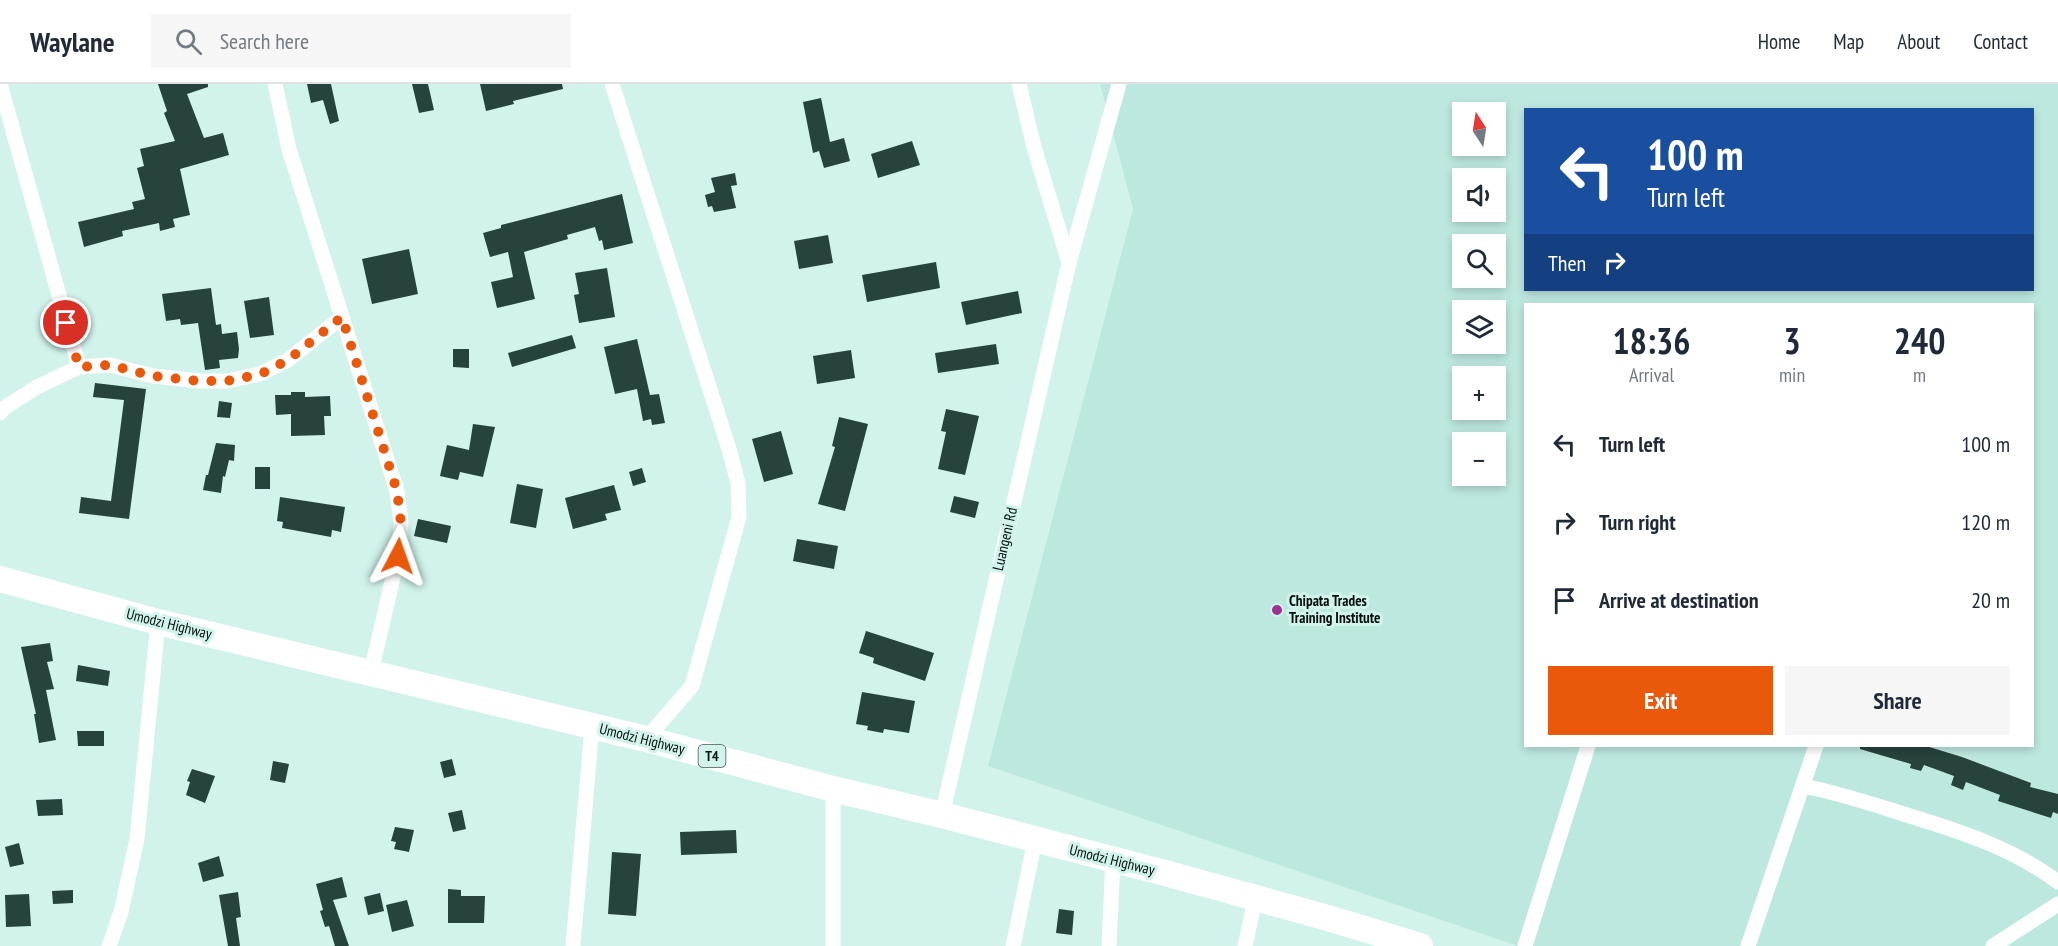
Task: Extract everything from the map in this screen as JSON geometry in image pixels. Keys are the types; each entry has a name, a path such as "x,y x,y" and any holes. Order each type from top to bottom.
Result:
{"highway":[{"name":"Umodzi Highway","path":"0,579 158,622 646,739 833,789 942,815 1328,918 1420,946"}],"street":[{"path":"0,84 79,367"},
{"path":"275,84 289,149 397,491 401,523 398,556 371,672"},
{"path":"612,84 738,483 739,517 692,686 646,739"},
{"name":"Luangeni Rd","path":"1019,84 1034,147 1069,263"},
{"name":"Luangeni Rd","path":"942,815 1069,263 1119,84"},
{"path":"0,413 37,387 79,367 110,365 153,376 199,381 227,381 261,374 288,360 342,317"},
{"path":"109,946 122,912 136,839 158,622"},
{"path":"573,946 592,727"},
{"path":"1525,946 1588,747"},
{"path":"1748,946 1816,747"},
{"path":"1803,786 1841,794 1966,834 2041,869 2058,882"},
{"path":"833,789 834,946"},
{"path":"1013,946 1035,840"},
{"path":"1109,946 1113,860"},
{"path":"1245,946 1255,899"},
{"path":"1993,946 2058,904"}],"shaded area":[{"name":"Chipata Trades Training Institute","path":"1100,84 2058,84 2058,946 1518,946 988,766 1133,209"}],"building":[{"path":"158,84 208,84 208,87 187,94 204,138 223,133 229,155 180,169 190,215 173,219 175,227 160,231 159,223 122,231 123,236 84,247 78,222 134,209 132,202 145,199 137,168 144,166 140,149 175,141 164,113 167,111"},
{"path":"307,84 331,84 339,121 330,124 323,100 311,103"},
{"path":"412,84 428,84 434,110 419,113"},
{"path":"480,84 562,84 563,89 513,101 514,104 486,111"},
{"path":"821,98 830,142 844,138 850,161 824,168 819,151 813,153 803,102"},
{"path":"912,141 920,165 878,178 871,154"},
{"path":"735,173 737,185 731,186 736,208 714,212 712,206 708,207 705,195 715,192 711,178"},
{"path":"622,194 633,243 604,250 595,227 567,235 568,239 524,252 535,299 497,308 491,282 513,277 508,252 490,257 483,233 501,228 501,225"},
{"path":"828,235 833,263 799,269 794,241"},
{"path":"409,249 418,294 372,304 362,259"},
{"path":"936,262 940,288 867,302 862,275"},
{"path":"607,268 615,317 579,323 574,295 579,294 575,273"},
{"path":"211,288 216,325 221,324 222,334 237,332 239,349 238,358 219,360 220,368 205,370 198,323 181,325 180,319 166,321 162,294"},
{"path":"1018,291 1022,313 966,325 961,302"},
{"path":"269,297 274,335 250,338 244,301"},
{"path":"572,335 576,348 512,367 508,353"},
{"path":"637,339 650,395 659,394 665,423 652,425 651,419 643,421 637,389 615,394 604,347"},
{"path":"996,344 999,364 938,373 935,353"},
{"path":"453,349 469,349 469,368 453,367"},
{"path":"851,350 855,378 817,384 813,356"},
{"path":"95,383 146,389 129,519 79,513 81,497 111,501 124,400 93,397"},
{"path":"291,392 305,392 305,397 330,396 331,416 324,416 325,435 291,436 291,414 276,415 275,395 291,395"},
{"path":"219,401 232,403 230,418 217,417"},
{"path":"946,409 979,416 965,475 938,469 946,432 941,431"},
{"path":"839,417 868,424 845,511 818,504 835,447 832,446"},
{"path":"473,424 495,427 483,477 460,472 458,480 440,476 447,445 469,450"},
{"path":"781,431 793,474 764,482 752,439"},
{"path":"216,443 235,445 234,461 229,460 225,477 223,476 221,493 203,490"},
{"path":"255,467 270,467 270,489 255,489"},
{"path":"642,468 646,482 633,486 629,472"},
{"path":"517,484 543,489 536,528 510,523"},
{"path":"614,485 621,510 605,514 607,520 573,529 565,498"},
{"path":"954,496 979,502 975,518 950,512"},
{"path":"280,497 345,507 341,532 332,530 331,537 282,528 283,522 277,521"},
{"path":"418,519 451,526 447,543 414,536"},
{"path":"797,539 838,546 834,569 793,561"},
{"path":"866,631 934,653 925,681 873,663 874,658 859,653"},
{"path":"50,643 53,661 47,662 54,689 46,690 56,740 39,743 34,714 36,714 21,647"},
{"path":"78,665 110,671 108,686 76,681"},
{"path":"862,692 915,701 909,733 884,729 883,733 867,730 868,726 856,724"},
{"path":"77,731 104,731 104,746 78,746"},
{"path":"1860,747 1929,747 1962,757 2031,783 2030,787 2058,794 2058,814 2053,812 2051,818 1998,801 2000,795 1966,782 1963,790 1951,785 1954,776 1924,765 1921,771 1910,768 1911,764 1860,749"},
{"path":"452,759 456,775 444,778 440,762"},
{"path":"273,761 289,764 285,783 270,780"},
{"path":"192,769 215,776 205,803 186,795 190,782 187,781"},
{"path":"62,799 63,815 38,816 36,800"},
{"path":"462,810 466,829 453,832 448,813"},
{"path":"395,827 414,830 409,852 394,849 396,842 391,841"},
{"path":"736,830 737,853 681,855 680,832"},
{"path":"19,843 24,864 10,867 5,847"},
{"path":"612,852 641,854 636,916 608,914"},
{"path":"219,856 224,876 203,882 198,863"},
{"path":"342,877 347,897 333,900 349,946 335,946 329,926 325,927 320,911 323,910 316,884"},
{"path":"448,889 461,890 461,896 485,896 484,923 448,923"},
{"path":"73,890 73,903 53,904 52,891"},
{"path":"238,892 241,917 236,918 240,946 228,946 219,895"},
{"path":"380,893 384,911 368,915 364,897"},
{"path":"29,894 31,926 6,927 5,895"},
{"path":"407,900 414,926 392,932 386,905"},
{"path":"1059,909 1074,911 1072,935 1056,933"}],"place":[{"name":"Chipata Trades Training Institute","path":"1277,610"}],"route":[{"path":"66,323 79,367 110,365 153,376 199,381 227,381 261,374 288,360 342,317 397,491 401,523 398,556"}]}
